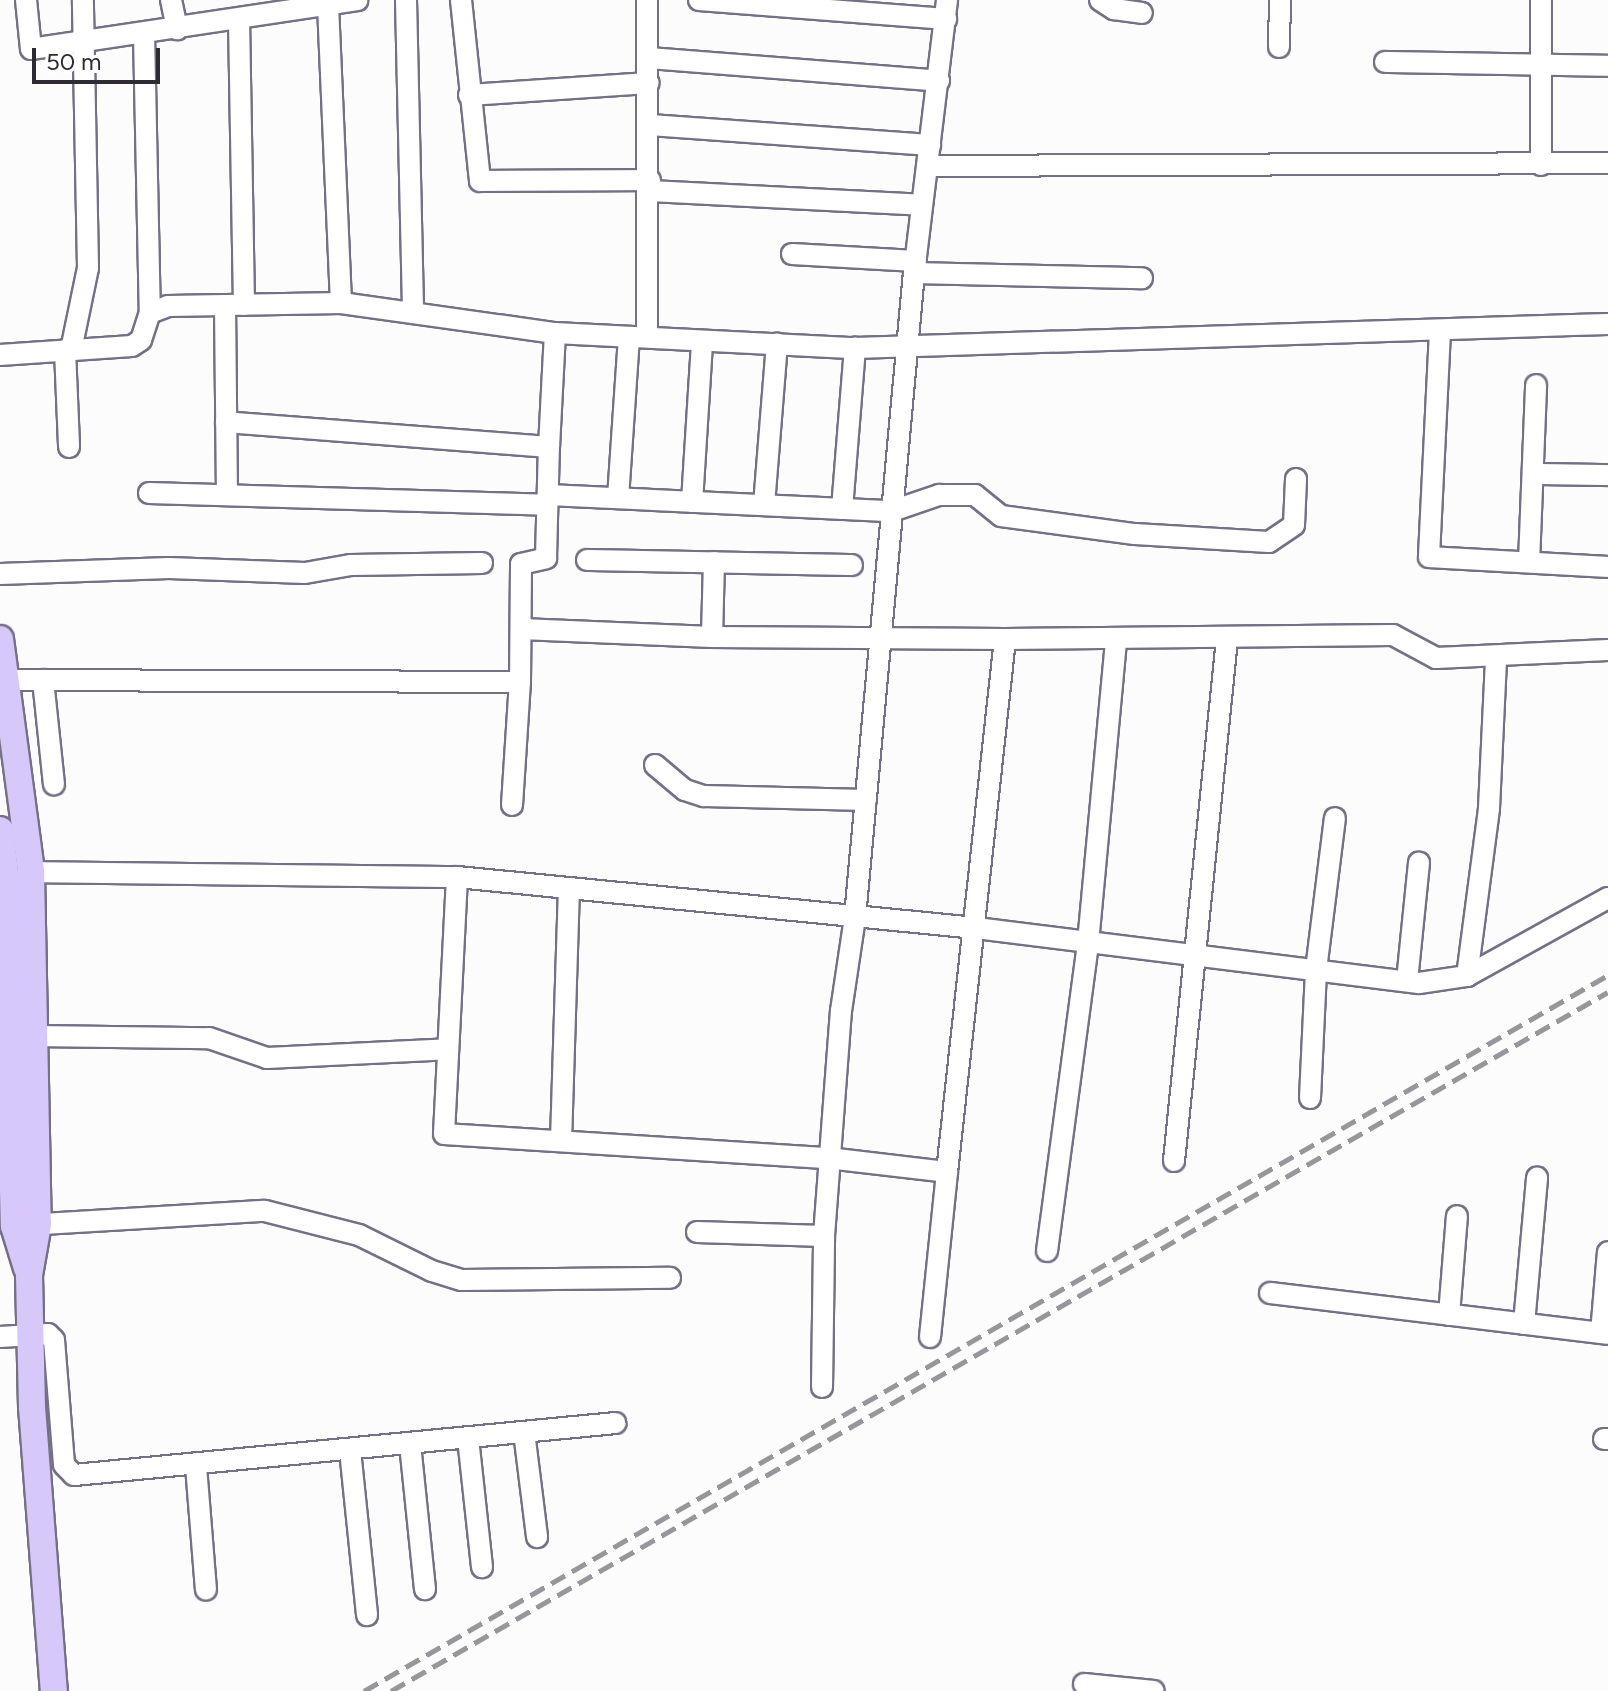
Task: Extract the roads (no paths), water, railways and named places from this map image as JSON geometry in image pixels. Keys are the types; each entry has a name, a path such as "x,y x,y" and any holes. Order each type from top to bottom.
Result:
{"main road":[{"path":"0,639 31,872 34,1036 26,1225"},
{"path":"0,830 6,880 29,1275 36,1494 54,1691"}],"street":[{"path":"26,0 31,49 357,0"},
{"path":"69,447 68,350 88,268 87,41 83,0"},
{"path":"171,0 177,29"},
{"path":"406,0 413,313"},
{"path":"461,0 476,176 483,183 650,185 922,205"},
{"path":"618,498 638,336 650,185 647,0"},
{"path":"699,0 946,10 915,267 855,917 828,1158 822,1387"},
{"path":"1100,0 1114,9 1142,13"},
{"path":"1279,47 1280,0"},
{"path":"1541,0 1541,165"},
{"path":"328,5 341,303"},
{"path":"227,495 226,422 234,305 239,19"},
{"path":"0,355 138,343 150,313 144,34"},
{"path":"649,58 939,81"},
{"path":"1385,62 1608,66"},
{"path":"469,95 649,83"},
{"path":"650,125 930,145"},
{"path":"927,166 1608,163"},
{"path":"792,254 915,267 1142,278"},
{"path":"150,313 168,306 341,303 555,333 855,348 1608,324"},
{"path":"1440,331 1429,557 1441,562 1529,562 1608,567"},
{"path":"512,805 520,682 521,561 546,558 555,333"},
{"path":"692,502 702,342"},
{"path":"764,505 777,344"},
{"path":"842,509 855,348"},
{"path":"1529,562 1536,385"},
{"path":"226,422 549,447"},
{"path":"1533,474 1608,475"},
{"path":"149,493 548,500 618,498 892,511 939,495 975,495 1001,516 1135,534 1273,542 1294,525 1296,479"},
{"path":"587,560 852,565"},
{"path":"712,637 714,562"},
{"path":"0,574 169,568 305,573 351,565 482,563"},
{"path":"521,629 712,637 880,635 1116,640 1393,635 1436,658 1496,658 1608,650"},
{"path":"930,1337 1005,639"},
{"path":"1174,1161 1199,956 1227,639"},
{"path":"1047,1251 1088,943 1116,640"},
{"path":"1467,976 1489,808 1496,658"},
{"path":"7,680 520,682"},
{"path":"43,680 54,784"},
{"path":"14,733 49,731"},
{"path":"655,765 695,795 866,800"},
{"path":"1310,1098 1316,970 1335,818"},
{"path":"1407,981 1419,863"},
{"path":"31,872 457,877 976,928 1439,983 1467,976 1608,898"},
{"path":"457,877 444,1134 828,1158 947,1172"},
{"path":"561,1141 569,888"},
{"path":"34,1036 209,1038 267,1058 448,1049"},
{"path":"1524,1324 1537,1178"},
{"path":"26,1225 265,1211 347,1231 462,1280 670,1278"},
{"path":"1449,1315 1457,1216"},
{"path":"697,1232 824,1236"},
{"path":"1270,1293 1605,1333 1608,1252"},
{"path":"0,1337 48,1334 54,1340 69,1474 196,1466 616,1423"},
{"path":"524,1432 537,1537"},
{"path":"468,1438 482,1567"},
{"path":"410,1444 425,1589"},
{"path":"350,1450 367,1615"},
{"path":"196,1466 206,1590"},
{"path":"1084,1684 1154,1691"}],"railway":[{"path":"364,1691 1608,975"},
{"path":"391,1691 1608,992"}]}
